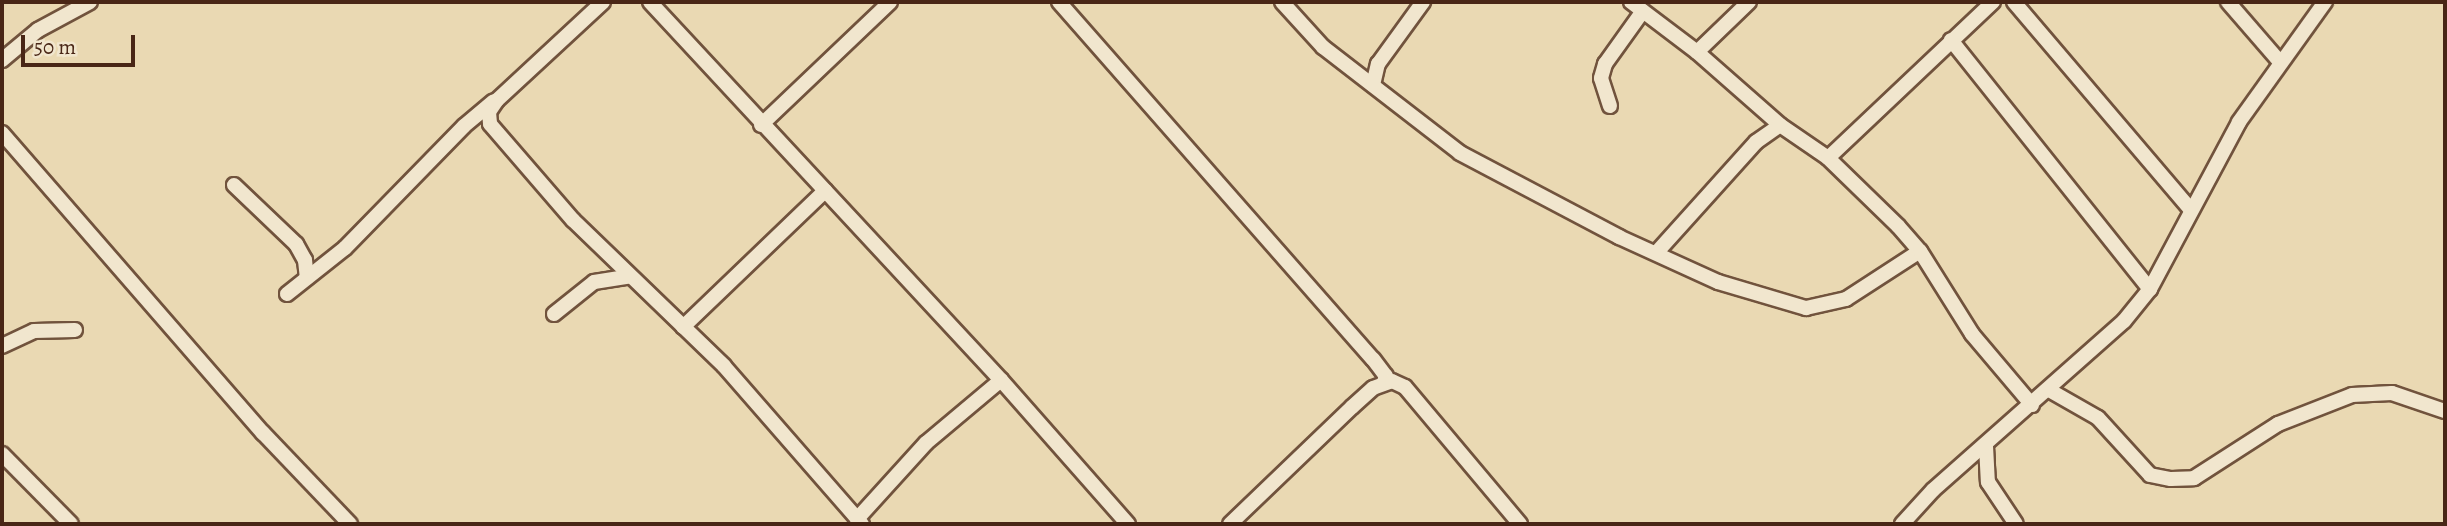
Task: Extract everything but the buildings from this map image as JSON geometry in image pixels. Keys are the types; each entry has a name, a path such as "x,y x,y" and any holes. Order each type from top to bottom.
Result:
{"street":[{"path":"2,60 38,30 90,2"},
{"path":"287,294 345,248 464,126 497,100 603,2"},
{"path":"650,2 761,125 1001,380 1128,524"},
{"path":"761,125 890,2"},
{"path":"1059,2 1386,376 1384,382 1230,524"},
{"path":"1282,2 1323,47 1461,153 1718,282 1806,308 1846,299 1920,251"},
{"path":"1373,85 1378,64 1423,2"},
{"path":"1697,51 1749,2"},
{"path":"1828,158 1993,2"},
{"path":"2014,2 2191,210"},
{"path":"2228,2 2280,62"},
{"path":"1902,524 1933,490 1986,446 2124,321 2150,289 2239,122 2325,2"},
{"path":"1610,106 1601,78 1605,64 1637,6 1697,51 1780,125 1828,158 1920,251 1972,334 2032,405"},
{"path":"1951,40 2150,289"},
{"path":"497,100 489,112 490,124 500,138 573,220 724,366 860,521 926,443 1001,380"},
{"path":"1657,253 1756,142 1780,125"},
{"path":"2,133 262,433 350,524"},
{"path":"234,184 296,244 305,260 307,278"},
{"path":"683,327 825,191"},
{"path":"554,314 594,282 631,276"},
{"path":"2,346 34,331 75,330"},
{"path":"1384,382 1405,387 1520,524"},
{"path":"2049,390 2098,418 2150,475 2171,479 2194,478 2278,424 2353,395 2392,393 2445,411"},
{"path":"1986,446 1989,482 2016,524"},
{"path":"2,454 71,524"}]}
